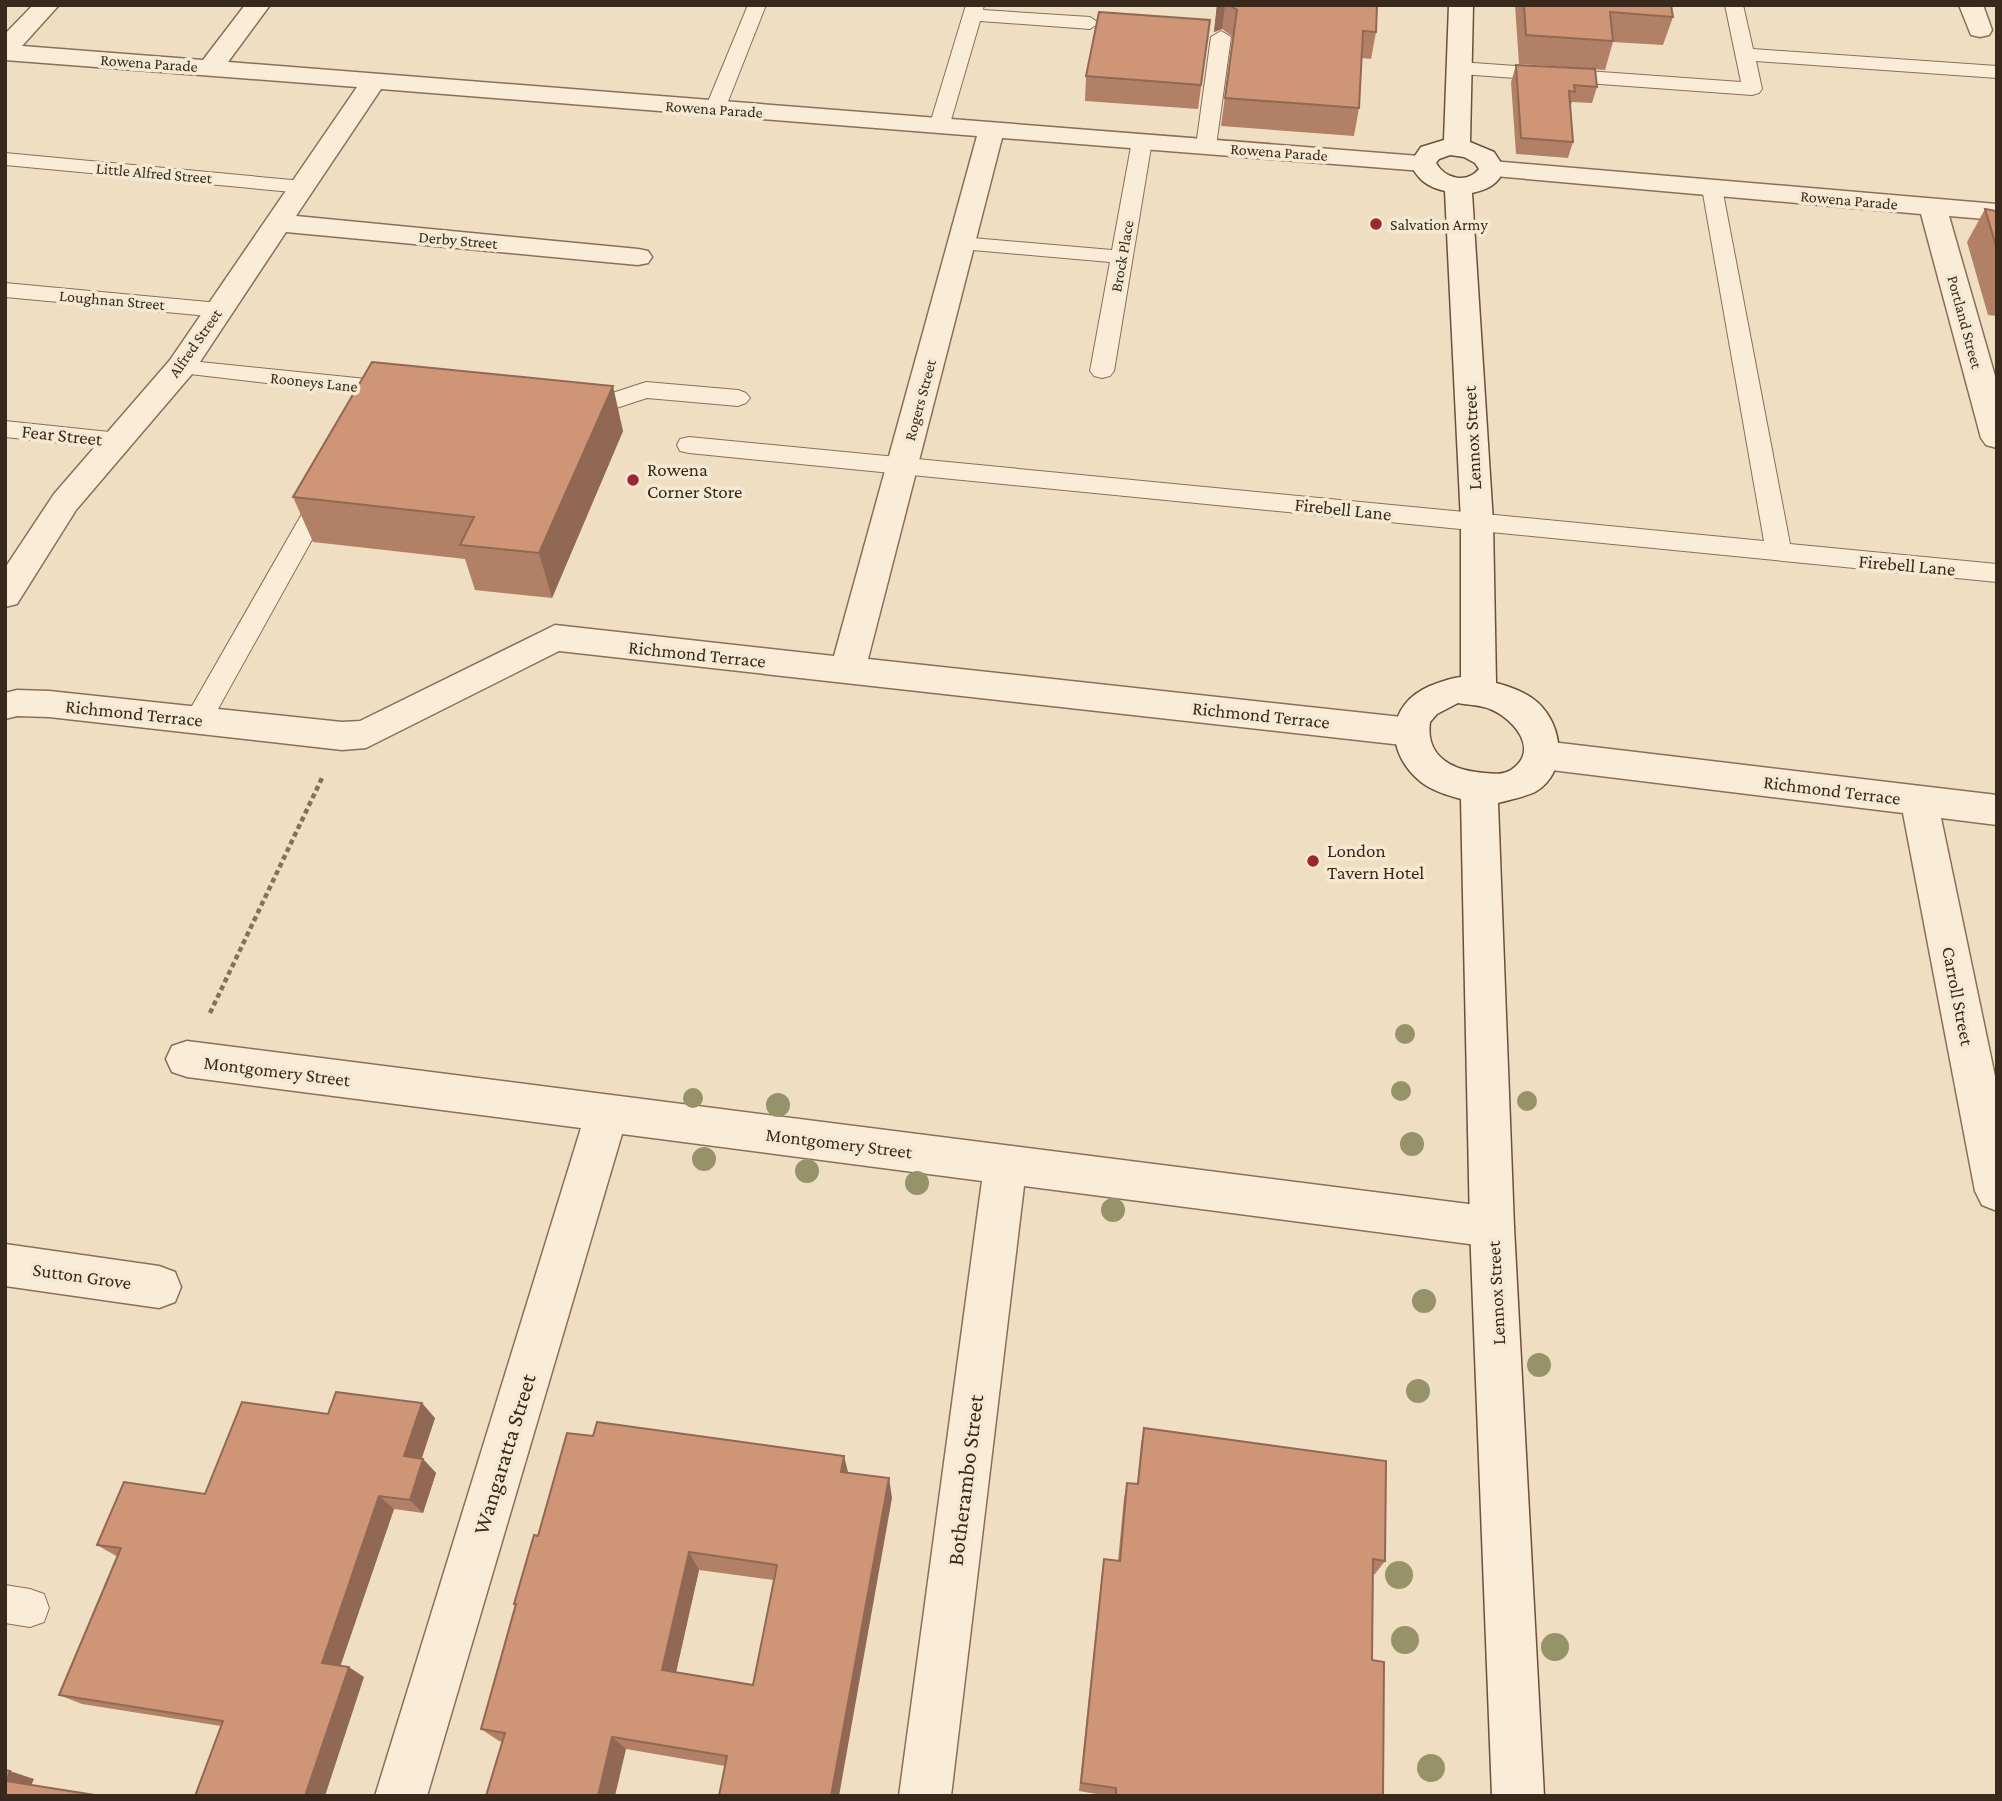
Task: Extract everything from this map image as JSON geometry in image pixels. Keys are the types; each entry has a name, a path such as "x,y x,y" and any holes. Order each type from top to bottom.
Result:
{"street":[{"path":"5,51 47,5"},
{"path":"210,68 258,5"},
{"path":"1457,147 1461,5"},
{"path":"1971,5 1980,30"},
{"name":"Rowena Parade","path":"5,51 715,110 1423,163"},
{"name":"Alfred Street","path":"5,595 65,502 181,367 373,82"},
{"name":"Rogers Street","path":"848,670 991,131"},
{"path":"1457,147 1485,157 1492,169 1486,180 1479,184 1458,186 1437,180 1424,169 1423,163 1425,157 1438,149 1457,147"},
{"name":"Rowena Parade","path":"1492,169 1997,212"},
{"name":"Lennox Street","path":"1458,186 1477,522 1479,690"},
{"name":"Portland Street","path":"1933,207 1997,438"},
{"name":"Derby Street","path":"278,223 638,257"},
{"name":"Richmond Terrace","path":"5,706 17,703 49,705 342,736 366,734 555,638 1411,732"},
{"path":"1458,690 1479,690 1497,695 1528,713 1543,740 1543,755 1535,771 1520,782 1501,789 1479,789 1438,775 1423,762 1414,748 1411,732 1414,717 1424,704 1439,695 1458,690"},
{"name":"Richmond Terrace","path":"1543,755 1997,810"},
{"name":"Lennox Street","path":"1479,789 1492,1227 1518,1796"},
{"name":"Carroll Street","path":"1919,800 1997,1191"},
{"name":"Montgomery Street","path":"187,1059 1492,1227"},
{"name":"Wangaratta Street","path":"401,1796 607,1113"},
{"name":"Botherambo Street","path":"925,1796 1005,1165"},
{"name":"Sutton Grove","path":"5,1265 159,1287"}],"lane":[{"path":"715,110 757,5"},
{"path":"1460,68 1752,89 1734,5"},
{"path":"939,127 973,10 1090,23"},
{"path":"1206,146 1221,37"},
{"path":"1744,54 1997,72"},
{"name":"Brock Place","path":"1102,372 1142,141"},
{"name":"Little Alfred Street","path":"5,159 303,187"},
{"path":"1713,188 1779,552"},
{"path":"961,243 1122,257"},
{"name":"Loughnan Street","path":"5,290 219,310"},
{"name":"Rooneys Lane","path":"181,367 424,393"},
{"path":"370,413 384,389"},
{"path":"559,407 586,410 646,390 738,398"},
{"name":"Fear Street","path":"5,429 119,441"},
{"name":"Firebell Lane","path":"689,445 1997,573"},
{"path":"198,720 336,474"}],"path":[{"path":"187,1059 342,736"}],"building":[{"path":"1230,5 1377,5 1376,32 1363,31 1359,108 1225,98 1237,10"},
{"path":"1524,5 1671,5 1673,17 1610,12 1613,41 1526,35"},
{"path":"1099,12 1210,20 1201,85 1086,76"},
{"path":"1516,65 1595,69 1597,87 1574,85 1575,92 1569,91 1573,142 1521,138"},
{"path":"1985,209 1997,211 1997,249"},
{"path":"372,362 613,386 539,553 460,545 474,517 293,497"},
{"path":"336,1392 422,1403 404,1456 423,1459 410,1500 379,1496 322,1663 349,1667 305,1796 195,1796 223,1721 59,1695 121,1548 97,1545 124,1482 205,1494 242,1402 328,1414"},
{"path":"597,1422 844,1456 841,1472 889,1478 831,1796 719,1796 727,1756 612,1737 598,1796 486,1796 505,1733 481,1729 534,1535 538,1536 567,1433 593,1436","holes":["689,1552 777,1565 753,1685 662,1670"]},
{"path":"1144,1428 1386,1461 1385,1561 1373,1559 1372,1660 1384,1662 1383,1796 1116,1796 1116,1788 1081,1783 1104,1559 1120,1561 1127,1483 1138,1484"},
{"path":"5,1770 10,1771 6,1781 101,1796 5,1796"}],"place":[{"name":"Salvation Army","path":"1376,224"},
{"name":"Rowena Corner Store","path":"633,480"},
{"name":"London Tavern Hotel","path":"1313,861"}]}
